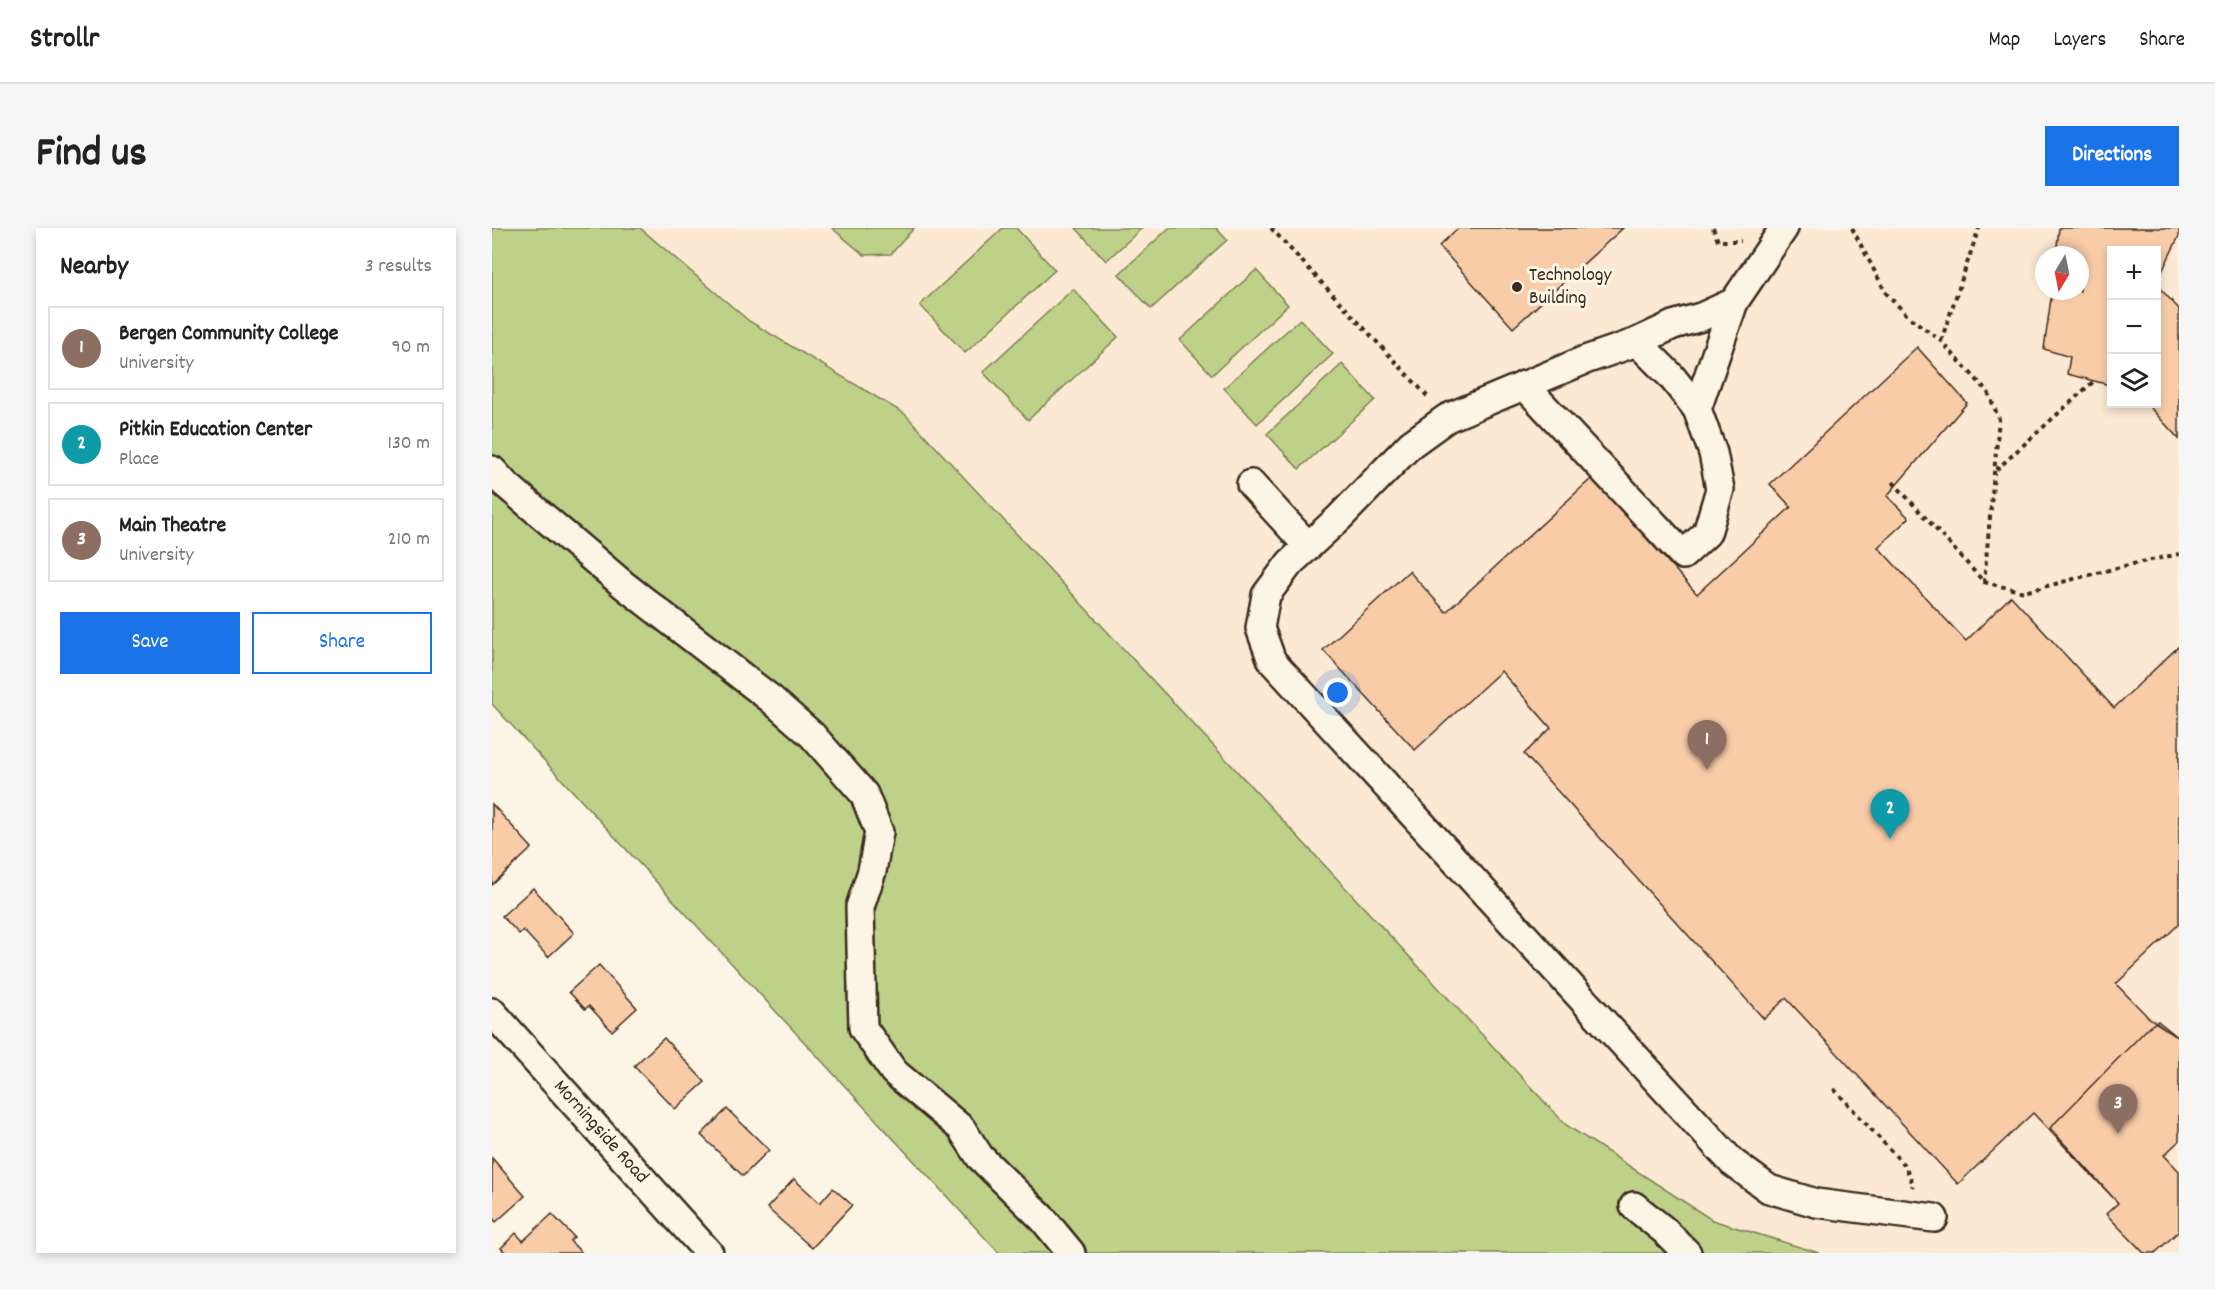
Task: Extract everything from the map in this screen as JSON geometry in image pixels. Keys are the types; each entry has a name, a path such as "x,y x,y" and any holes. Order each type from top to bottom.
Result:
{"street":[{"path":"1697,409 1734,302 1784,228"},
{"path":"1734,302 1447,418 1411,444 1339,518 1290,563 1266,595 1260,628 1272,661 1732,1162 1769,1189 1816,1203 1934,1218"},
{"path":"1524,385 1683,555 1707,533 1720,489 1713,453 1697,409 1671,376 1637,342"},
{"path":"492,470 588,556 771,699 812,735 864,794 879,832 872,871 860,907 863,1028 894,1072 961,1128 980,1157 1043,1220 1071,1253"},
{"path":"1251,484 1308,546"},
{"name":"Morningside Road","path":"492,1012 709,1253"},
{"path":"1634,1206 1665,1231 1687,1253"}],"path":[{"path":"1271,228 1447,418"},
{"path":"1713,228 1718,241 1748,242"},
{"path":"1852,228 1886,293 1907,315 1941,342 1988,392 1999,419 1984,582"},
{"path":"1941,342 1978,228"},
{"path":"1996,471 2094,381"},
{"path":"1893,482 1984,582 2024,592 2179,554"},
{"path":"1834,1089 1905,1166 1913,1184 1903,1214"}],"shaded area":[{"path":"640,228 2179,228 2179,1253 1819,1253 1712,1220 1566,1125 906,414 749,321"}],"green space":[{"path":"492,228 640,228 749,321 905,414 1566,1125 1712,1220 1819,1253 999,1253 492,704"},
{"path":"832,228 914,228 891,254 864,255"},
{"path":"1003,228 1016,228 1055,270 965,353 920,305"},
{"path":"1076,228 1142,228 1106,261"},
{"path":"1169,228 1216,228 1227,240 1151,309 1119,274"},
{"path":"1256,270 1288,305 1212,375 1180,340"},
{"path":"1073,289 1118,337 1028,420 983,372"},
{"path":"1300,319 1333,354 1257,424 1224,388"},
{"path":"1342,364 1375,400 1299,469 1267,434"}],"building":[{"name":"Technology Building","path":"1458,228 1623,228 1513,328 1439,246"},
{"path":"2059,228 2179,228 2179,236 2161,274 2161,246 2107,246 2107,384 2067,374 2070,357 2044,349 2051,300 2089,300 2089,246 2057,246"},
{"path":"2161,289 2179,309 2179,439 2151,408 2161,408"},
{"path":"1917,347 1967,403 1887,496 1909,518 1878,547 1966,641 2011,596 2114,708 2179,646 2179,924 2116,984 2148,1017 2179,1039 2179,1141 2164,1155 2179,1171 2179,1231 2155,1253 2144,1253 2106,1214 2118,1203 2033,1113 1958,1184 1786,998 1764,1019 1524,754 1551,728 1501,671 1415,750 1323,650 1409,571 1446,612 1592,478 1697,594 1791,507 1770,484"},
{"path":"492,804 532,848 492,885"},
{"path":"533,888 574,933 548,957 523,930 519,934 502,916"},
{"path":"599,965 637,1008 612,1031 589,1006 585,1009 569,992"},
{"path":"2158,1021 2179,1038 2179,1141 2164,1155 2179,1171 2179,1231 2155,1253 2144,1253 2106,1214 2118,1203 2050,1128 2149,1027"},
{"path":"664,1038 705,1082 675,1109 634,1066"},
{"path":"727,1109 769,1150 743,1176 701,1135"},
{"path":"492,1158 525,1196 496,1222 492,1217"},
{"path":"794,1179 820,1203 833,1188 852,1205 812,1248 767,1208"},
{"path":"552,1214 574,1237 570,1241 582,1253 506,1253 501,1248 516,1233 523,1241"}],"place":[{"name":"Technology Building","path":"1517,287"},
{"name":"Bergen Community College","path":"1707,770"},
{"name":"Pitkin Education Center","path":"1890,839"},
{"name":"Main Theatre","path":"2118,1134"}]}
